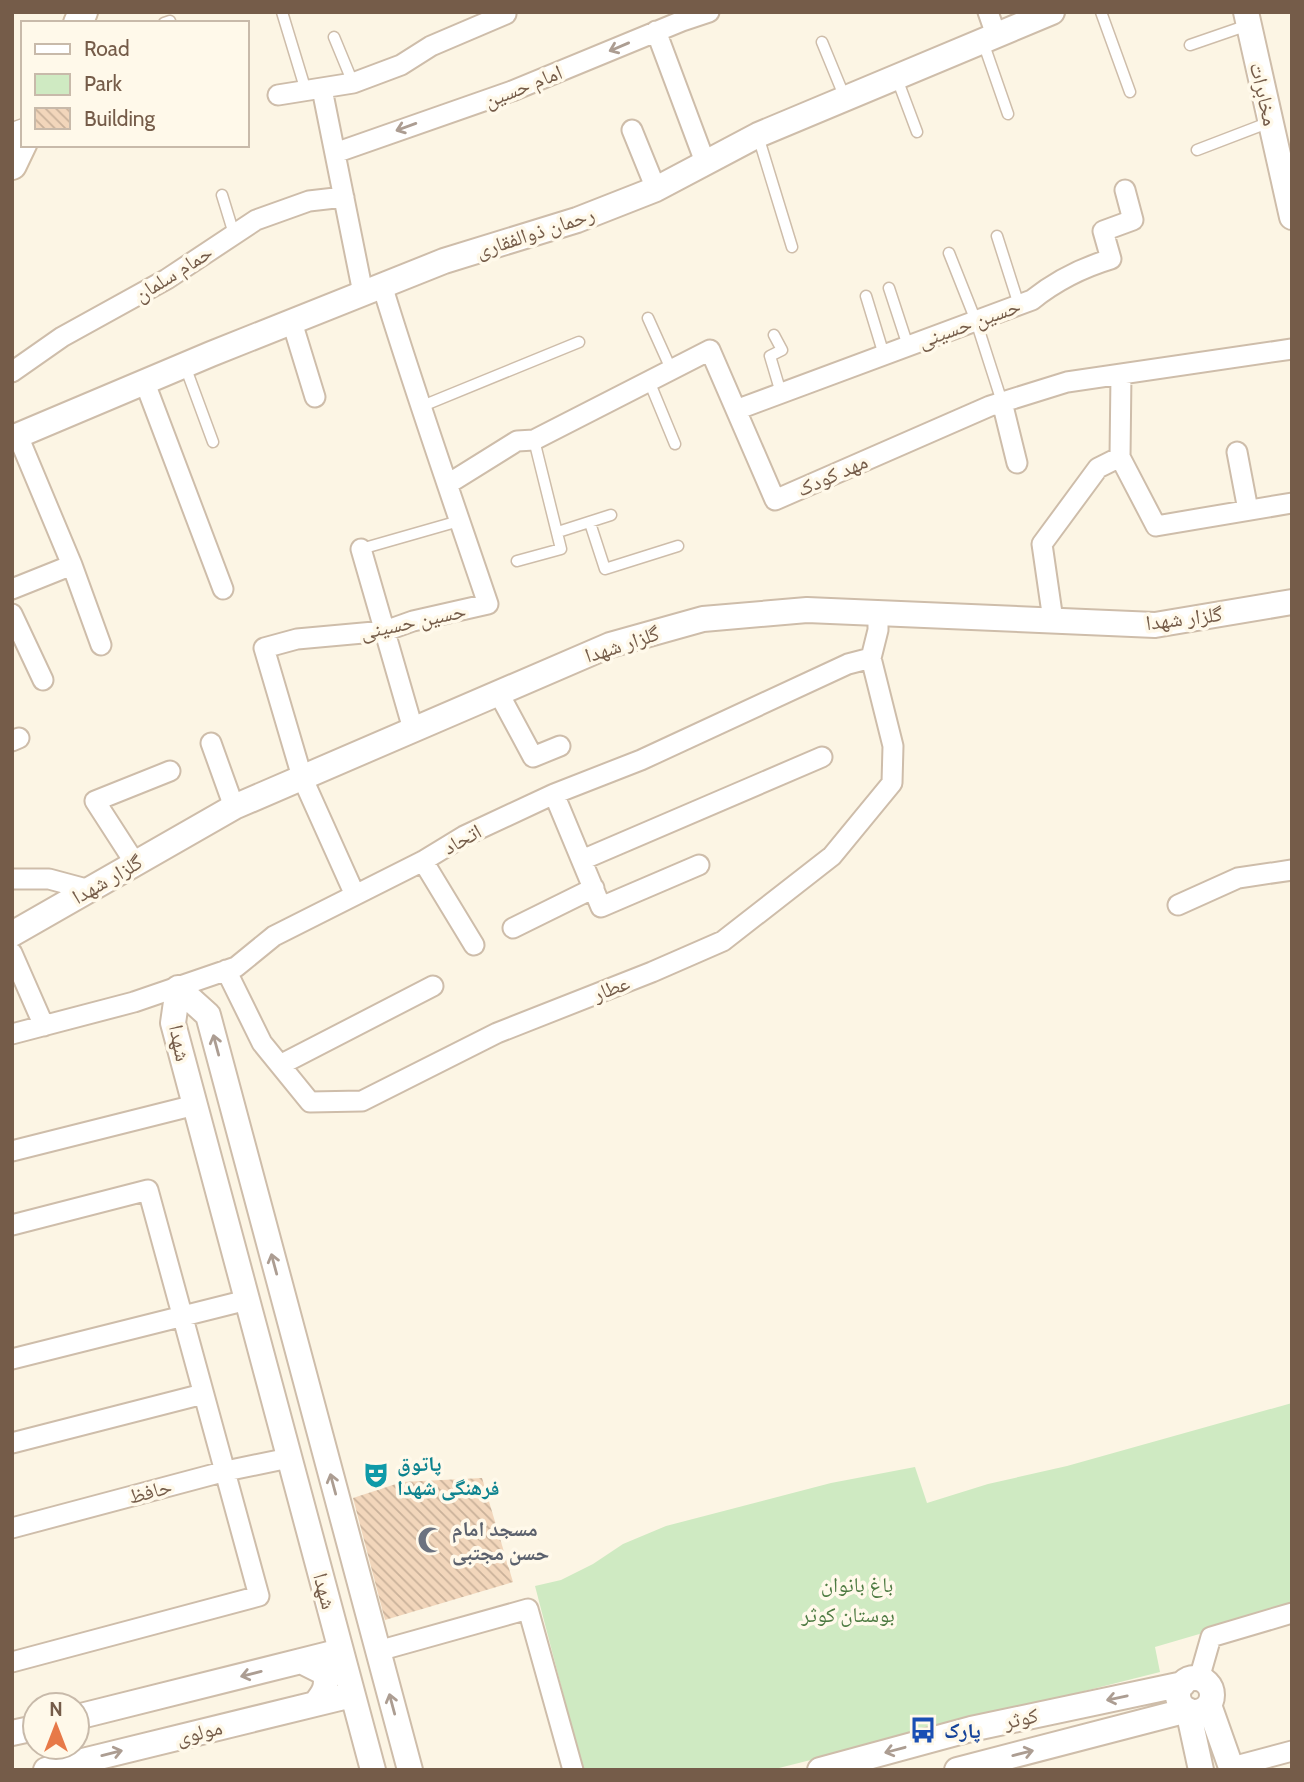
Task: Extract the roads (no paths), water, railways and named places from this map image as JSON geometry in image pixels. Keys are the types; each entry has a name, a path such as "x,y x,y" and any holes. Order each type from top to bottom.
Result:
{"main road":[{"path":"12,165 21,146"}],"street":[{"path":"278,95 354,83 401,65 431,46 475,29 506,14 505,12"},
{"name":"امام حسین","path":"335,153 512,91 656,31 680,16 709,12"},
{"name":"رحمان ذوالفقاری","path":"15,437 444,261 577,220 656,189 758,135 896,76 989,29 1052,12"},
{"name":"مخابرات","path":"1247,19 1270,121 1285,160 1292,217"},
{"path":"656,31 705,162"},
{"name":"حسین حسینی","path":"302,777 264,648 297,639 385,631 413,621 488,604 448,484 373,289 344,197 335,153 314,90"},
{"path":"632,130 656,189"},
{"name":"حسین حسینی","path":"736,410 1032,300 1055,282 1082,268 1111,259 1103,231 1133,220 1125,190"},
{"name":"حمام سلمان","path":"12,372 62,337 167,279 256,220 309,201 344,197"},
{"path":"292,322 315,397"},
{"name":"مهد کودک","path":"448,484 517,441 534,440 710,350 775,500 1002,402 1068,382 1292,349"},
{"path":"1121,374 1120,457 1156,526 1292,503"},
{"path":"145,383 223,590"},
{"path":"1002,402 1017,463"},
{"path":"15,437 72,565 101,645"},
{"path":"1237,452 1248,510"},
{"path":"1054,620 1042,544 1098,468 1120,457"},
{"path":"361,549 414,729"},
{"path":"12,589 72,565"},
{"name":"گلزار شهدا","path":"12,934 234,807 610,645 703,619 807,611 1155,625 1292,602"},
{"path":"870,658 878,630 877,612"},
{"path":"12,614 43,680"},
{"name":"اتحاد","path":"12,1034 178,988 236,967 274,936 423,861 464,836 554,794 641,760 848,664 870,658"},
{"name":"عطار","path":"226,970 262,1043 310,1102 362,1101 497,1033 723,941 832,856 892,783 893,746 870,658"},
{"path":"498,692 533,757 561,747"},
{"path":"211,743 234,807"},
{"path":"582,860 822,757"},
{"path":"135,863 94,802 170,771"},
{"path":"302,777 355,895"},
{"path":"554,794 597,897"},
{"path":"423,861 474,945"},
{"path":"513,928 597,897 699,865"},
{"path":"1178,905 1238,878 1292,870"},
{"path":"12,879 49,879 90,890"},
{"path":"12,953 44,1026"},
{"path":"280,1065 433,986"},
{"name":"شهدا","path":"178,988 173,1023 373,1770"},
{"name":"شهدا","path":"178,988 208,1015 410,1770"},
{"path":"12,1152 195,1105"},
{"path":"12,1225 148,1190 259,1596 12,1662"},
{"path":"12,1359 247,1300"},
{"path":"12,1443 203,1394"},
{"name":"حافظ","path":"12,1528 226,1471 289,1458"},
{"path":"378,1651 528,1609 573,1770"},
{"path":"1198,1708 1212,1700 1208,1684 1191,1681 1211,1637 1292,1613"},
{"name":"مولوی","path":"91,1714 341,1651"},
{"path":"301,1661 325,1673 327,1683 324,1693 315,1704"},
{"name":"کوثر","path":"820,1770 971,1729 1191,1681"},
{"name":"مولوی","path":"46,1770 352,1695"},
{"path":"1198,1708 1220,1730 1232,1769 1292,1751"},
{"path":"1198,1708 1193,1737 1201,1770"},
{"name":"کوثر","path":"957,1770 1198,1708"},
{"path":"1193,1737 1199,1725 1209,1723 1220,1730"}],"lane":[{"path":"282,12 314,90"},
{"path":"1101,12 1130,92"},
{"path":"1190,45 1247,19"},
{"path":"989,29 1008,114"},
{"path":"334,37 354,83"},
{"path":"822,43 845,99"},
{"path":"896,76 916,132"},
{"path":"1197,150 1270,121"},
{"path":"758,135 792,247"},
{"path":"222,194 234,234"},
{"path":"997,236 1019,304"},
{"path":"949,253 976,321 1002,402"},
{"path":"890,288 908,346"},
{"path":"866,296 884,355"},
{"path":"648,318 671,369"},
{"path":"775,335 782,350 770,356 781,393"},
{"path":"419,408 579,342"},
{"path":"184,366 213,442"},
{"path":"649,380 675,444"},
{"path":"517,561 561,549 534,440"},
{"path":"558,532 611,514"},
{"path":"361,549 459,521"},
{"path":"590,523 605,569 678,546"}],"place":[{"name":"پاتوق فرهنگی شهدا","path":"376,1475"},
{"name":"مسجد امام حسن مجتبی","path":"431,1540"},
{"name":"پارک","path":"923,1730"}],"park label":[{"name":"باغ بانوان","path":"857,1584"},
{"name":"بوستان کوثر","path":"848,1614"}]}
